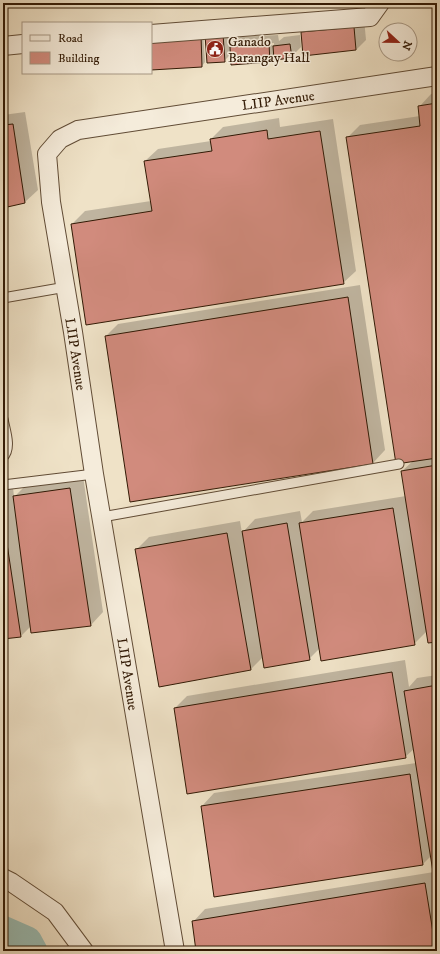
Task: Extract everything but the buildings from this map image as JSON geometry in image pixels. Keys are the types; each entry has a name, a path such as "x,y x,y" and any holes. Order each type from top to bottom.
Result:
{"street":[{"path":"152,34 370,17 380,3"},
{"path":"3,46 22,44"},
{"name":"LIIP Avenue","path":"175,951 94,474 66,287 51,202 47,154 60,139 78,130 437,76"},
{"path":"3,878 55,912 84,951"}],"lane":[{"path":"3,298 66,287"},
{"path":"3,419 8,448 3,457"},
{"path":"102,518 399,464"},
{"path":"3,485 94,474"}],"waterway":[{"path":"3,929 28,940 34,951"}],"place":[{"name":"Ganado Barangay Hall","path":"215,49"}]}
